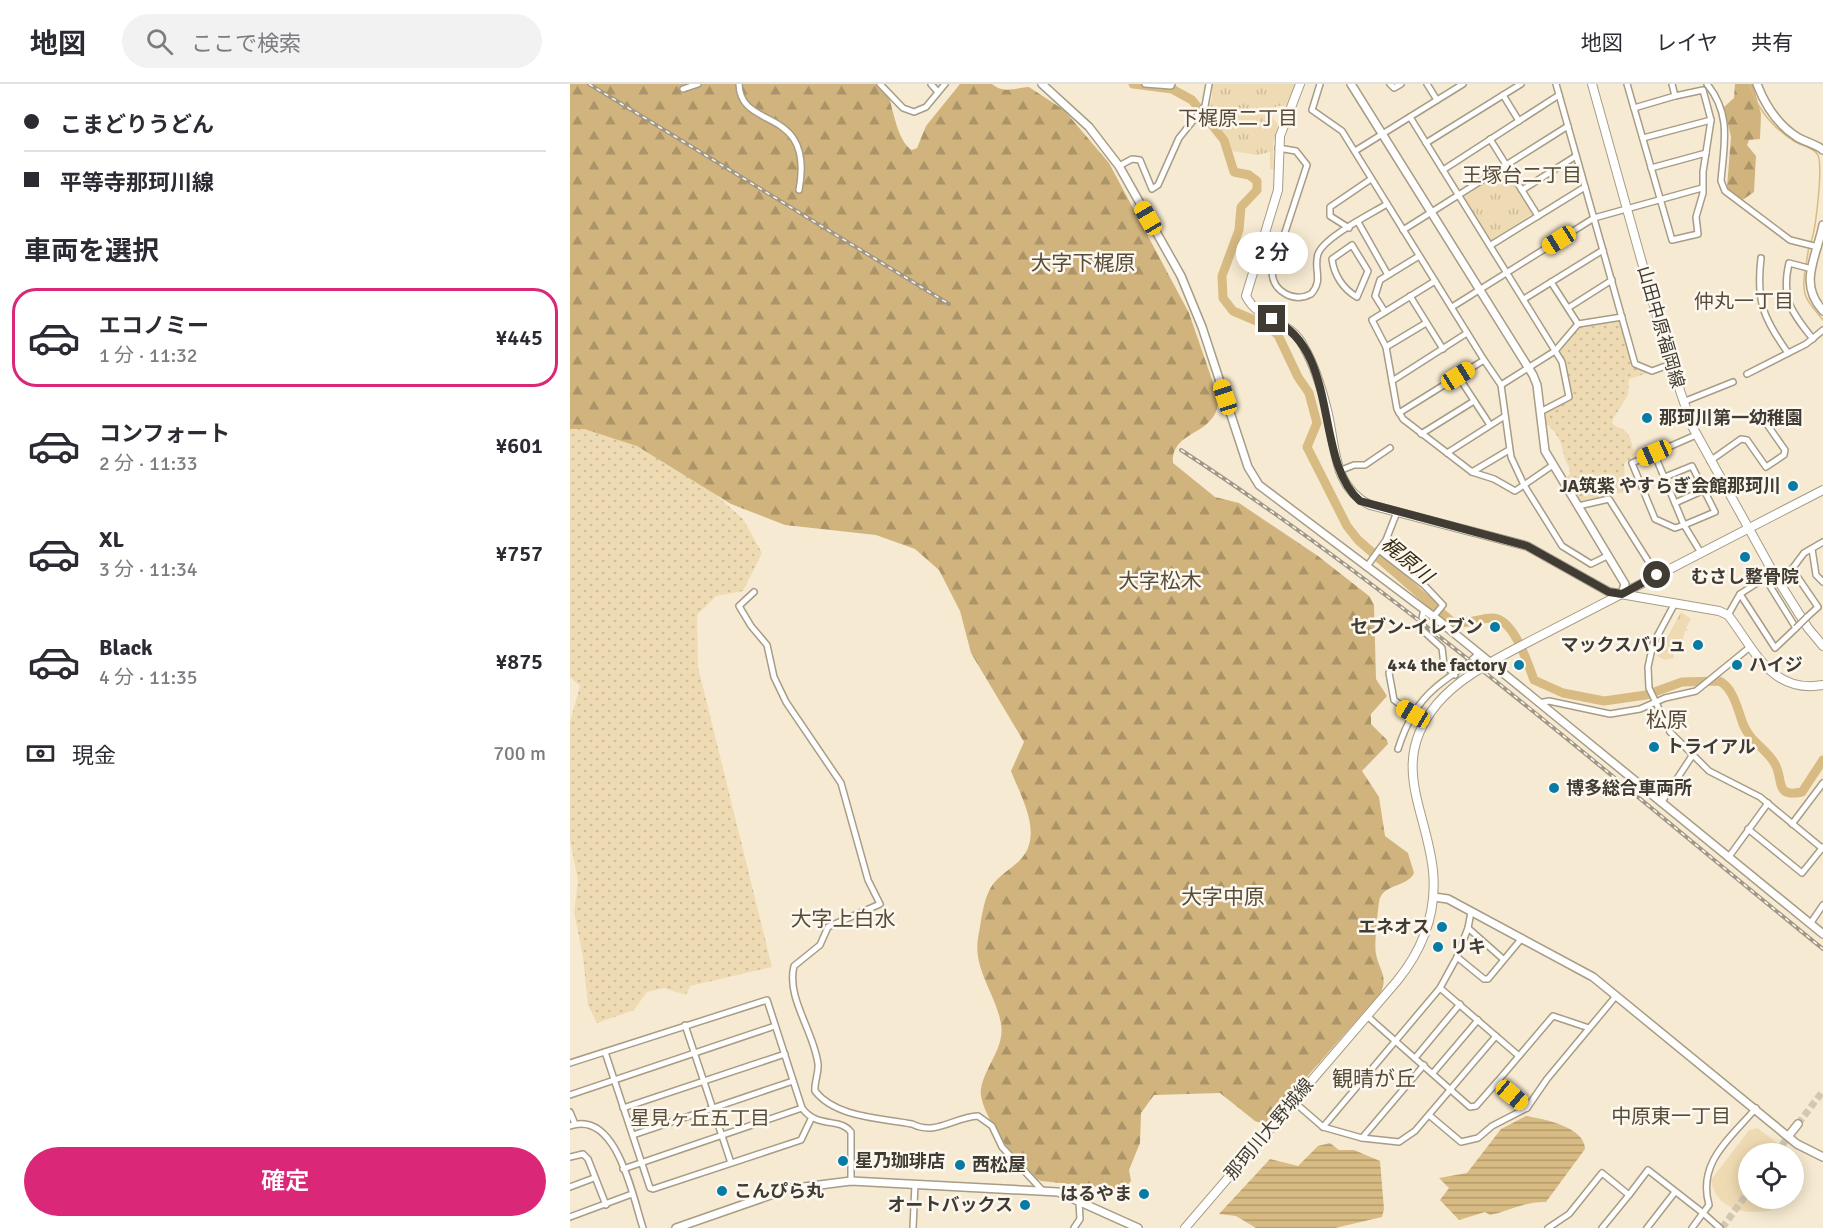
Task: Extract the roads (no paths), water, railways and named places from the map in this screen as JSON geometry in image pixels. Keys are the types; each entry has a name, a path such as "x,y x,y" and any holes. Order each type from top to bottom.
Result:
{"main road":[{"path":"1300,84 1280,136 1278,190 1246,296 1259,313 1291,329 1306,349 1327,410 1339,471 1350,492 1360,501 1527,546 1609,592 1704,606 1728,615 1771,672 1785,682 1808,687 1823,685"},
{"name":"山田中原福岡線","path":"1592,84 1671,364 1696,435 1774,574 1808,628 1823,646"},
{"name":"那珂川大野城線","path":"1185,1228 1367,1016 1415,954 1425,933 1434,897 1432,860 1414,794 1412,771 1415,752 1425,722 1437,705 1454,688 1489,663 1823,490"}],"street":[{"path":"682,89 698,84"},
{"path":"739,84 741,96 749,106 780,125 795,139 803,160 799,190"},
{"path":"880,84 903,108 914,112 926,107 945,84"},
{"path":"931,84 938,92"},
{"path":"1042,84 1089,127 1119,166 1181,276 1195,308 1241,447 1255,480 1273,498 1368,565 1433,616 1823,934"},
{"path":"1145,84 1164,87 1172,84"},
{"path":"1119,166 1132,159 1140,160 1152,189 1158,185 1179,138 1208,100 1209,84"},
{"path":"1320,84 1312,110 1342,131 1501,385 1509,450 1524,485 1562,546 1591,564 1608,556"},
{"path":"1351,84 1529,368 1537,386 1542,440 1553,465 1625,584 1622,594"},
{"path":"1389,84 1394,88 1401,84"},
{"path":"1427,84 1437,100"},
{"path":"1354,151 1463,84"},
{"path":"1426,143 1521,84"},
{"path":"1556,84 1635,364 1652,371 1671,364"},
{"path":"1627,84 1672,240 1698,234 1696,217 1703,193 1706,153 1712,120 1703,90 1634,108"},
{"path":"1672,84 1675,96"},
{"path":"1707,84 1719,100 1724,112 1721,181 1725,191 1791,240 1818,247"},
{"path":"1757,84 1768,107 1780,123 1797,137 1823,150"},
{"path":"1503,95 1519,121"},
{"path":"1443,170 1559,95"},
{"path":"1410,117 1562,362 1569,397 1540,412"},
{"path":"1643,138 1712,120"},
{"path":"1403,230 1568,126"},
{"path":"1490,140 1538,216"},
{"path":"1278,148 1296,151 1305,160 1307,170 1272,272 1277,287 1298,297 1311,294 1319,280 1316,260 1320,249 1387,204"},
{"path":"1651,168 1706,153"},
{"path":"1522,190 1576,156"},
{"path":"1349,228 1330,216 1330,207 1371,179"},
{"path":"1491,245 1585,187"},
{"path":"1452,307 1594,218 1702,188"},
{"path":"1358,222 1388,274"},
{"path":"1823,225 1809,291 1823,311"},
{"path":"1354,246 1368,271 1366,277 1357,297 1348,292 1334,271 1333,256 1354,246"},
{"path":"1524,299 1603,250"},
{"path":"1385,312 1375,296 1380,282 1388,274 1419,255"},
{"path":"1761,258 1759,289 1761,308 1770,327 1788,353"},
{"path":"1812,269 1789,263 1785,289 1791,308 1813,339"},
{"path":"1366,277 1380,282"},
{"path":"1568,308 1612,280"},
{"path":"1435,281 1372,320 1386,347 1399,413 1421,434 1472,472 1494,479 1515,491 1553,465"},
{"path":"1551,282 1578,324"},
{"path":"1410,296 1443,349"},
{"path":"1501,385 1555,351 1578,324 1622,317"},
{"path":"1386,347 1426,323"},
{"path":"1747,374 1813,339 1823,330"},
{"path":"1392,381 1467,333"},
{"path":"1399,413 1484,360"},
{"path":"1458,376 1490,425"},
{"path":"1683,402 1733,382"},
{"path":"1421,434 1474,401"},
{"path":"1447,453 1505,416"},
{"path":"1710,461 1741,439 1747,440 1766,467 1784,455 1785,450 1764,420"},
{"path":"1665,477 1692,466 1715,512 1675,528 1659,522 1651,509 1632,463 1696,435"},
{"path":"1339,471 1354,465 1365,465 1390,448"},
{"path":"1472,472 1509,450"},
{"path":"1654,453 1684,525 1701,553"},
{"path":"1676,503 1704,490"},
{"path":"1578,506 1609,499 1657,575"},
{"path":"1368,565 1380,550 1397,512"},
{"path":"1728,615 1740,594 1774,574 1792,569 1797,561 1823,542"},
{"path":"1812,549 1816,575 1823,582"},
{"path":"1380,550 1424,585 1443,604 1433,616"},
{"path":"1740,594 1775,648 1818,607 1792,569"},
{"path":"1766,578 1796,628"},
{"path":"754,592 739,606 767,645 774,677 786,702 841,783 872,894 880,904 828,927 820,945 794,966 793,990 808,1025 818,1066 815,1092 831,1103 855,1114 912,1124 920,1128 939,1128 978,1116 992,1126 1002,1147 1043,1191"},
{"path":"1675,602 1650,655 1648,679 1655,702 1670,732 1709,771 1768,803 1823,848 1802,873 1748,829"},
{"path":"1424,609 1420,628 1442,648 1444,665 1455,675"},
{"path":"1539,703 1549,701 1610,714 1640,709 1655,702 1696,692 1750,647"},
{"path":"1398,749 1413,714 1434,688 1466,668 1478,654"},
{"path":"1389,674 1394,700 1413,714"},
{"path":"1661,803 1692,756"},
{"path":"1792,824 1823,783"},
{"path":"1728,858 1768,803"},
{"path":"1434,897 1448,899 1573,964 1756,1108 1797,1144 1823,1157"},
{"path":"1810,924 1823,905"},
{"path":"1323,1127 1440,988 1457,957 1468,928 1471,912"},
{"path":"1468,928 1503,959"},
{"path":"1457,957 1484,979 1488,979 1522,938"},
{"path":"1440,988 1519,1056"},
{"path":"1429,1115 1461,1142 1478,1138 1492,1126 1527,1108 1616,996"},
{"path":"570,1064 762,999 766,1000 802,1108 811,1119 846,1126 851,1132 851,1181"},
{"path":"1415,1058 1460,1004"},
{"path":"1367,1016 1470,1107 1476,1106 1553,1016 1589,1028"},
{"path":"1433,1073 1478,1020"},
{"path":"685,1025 731,1163"},
{"path":"570,1095 775,1026"},
{"path":"1293,1101 1323,1127 1362,1138 1399,1142 1415,1131 1496,1036"},
{"path":"605,1052 650,1188 653,1189 801,1140 811,1119"},
{"path":"623,1108 784,1054"},
{"path":"1362,1138 1424,1065"},
{"path":"633,1135 794,1081"},
{"path":"1497,1082 1527,1108"},
{"path":"623,1169 802,1108"},
{"path":"1692,1228 1709,1205 1705,1178 1710,1164 1756,1108"},
{"path":"570,1112 572,1125 593,1126 612,1141 643,1228"},
{"path":"1790,1134 1798,1124"},
{"path":"570,1157 583,1154 588,1159 606,1205"},
{"path":"1602,1228 1648,1170 1720,1228"},
{"path":"1548,1228 1558,1223 1602,1173 1629,1195"},
{"path":"570,1187 594,1178"},
{"path":"676,1228 788,1189 851,1181 1058,1192 1138,1228"},
{"path":"913,1228 915,1184"},
{"path":"1647,1228 1675,1192"},
{"path":"570,1217 632,1194"},
{"path":"1074,1228 1080,1219 1079,1201"},
{"path":"1558,1223 1564,1228"}],"waterway":[{"name":"梶原川","path":"1133,84 1172,89 1192,100 1224,140 1234,172 1249,175 1257,181 1257,190 1241,207 1239,230 1222,276 1223,298 1233,311 1266,325 1278,335 1298,377 1309,393 1317,423 1307,447 1347,526 1358,540 1451,621 1462,623 1488,618 1501,620 1519,643 1534,680 1563,693 1604,701 1646,695 1682,682 1719,681 1728,688 1746,730 1775,764 1784,790 1793,793 1802,792 1823,760"},
{"path":"1749,84 1756,101 1773,124 1786,136 1818,155 1820,172 1818,198 1811,242"},
{"path":"1806,265 1809,246"},
{"path":"1805,270 1806,298 1823,320"}],"tunnel":[{"path":"1798,1124 1823,1091"},
{"path":"1784,1143 1790,1134"},
{"path":"1722,1228 1738,1206"}],"railway":[{"path":"589,84 949,304"},
{"path":"1181,450 1348,566 1429,628 1823,949"}],"place":[{"name":"那珂川第一幼稚園","path":"1647,418"},
{"name":"JA筑紫 やすらぎ会館那珂川","path":"1793,486"},
{"name":"むさし整骨院","path":"1745,557"},
{"name":"セブン-イレブン","path":"1495,627"},
{"name":"マックスバリュ","path":"1698,645"},
{"name":"4×4 the factory","path":"1519,665"},
{"name":"ハイジ","path":"1737,665"},
{"name":"トライアル","path":"1654,747"},
{"name":"博多総合車両所","path":"1554,788"},
{"name":"エネオス","path":"1442,927"},
{"name":"リキ","path":"1438,947"},
{"name":"星乃珈琲店","path":"843,1161"},
{"name":"西松屋","path":"960,1165"},
{"name":"こんぴら丸","path":"722,1191"},
{"name":"はるやま","path":"1144,1194"},
{"name":"オートバックス","path":"1025,1205"}],"district":[{"name":"下梶原二丁目","path":"1238,118"},
{"name":"王塚台二丁目","path":"1522,175"},
{"name":"大字下梶原","path":"1083,263"},
{"name":"仲丸一丁目","path":"1744,301"},
{"name":"大字松木","path":"1160,581"},
{"name":"松原","path":"1667,720"},
{"name":"大字中原","path":"1223,897"},
{"name":"大字上白水","path":"843,919"},
{"name":"観晴が丘","path":"1374,1079"},
{"name":"中原東一丁目","path":"1671,1116"},
{"name":"星見ヶ丘五丁目","path":"700,1118"}]}
